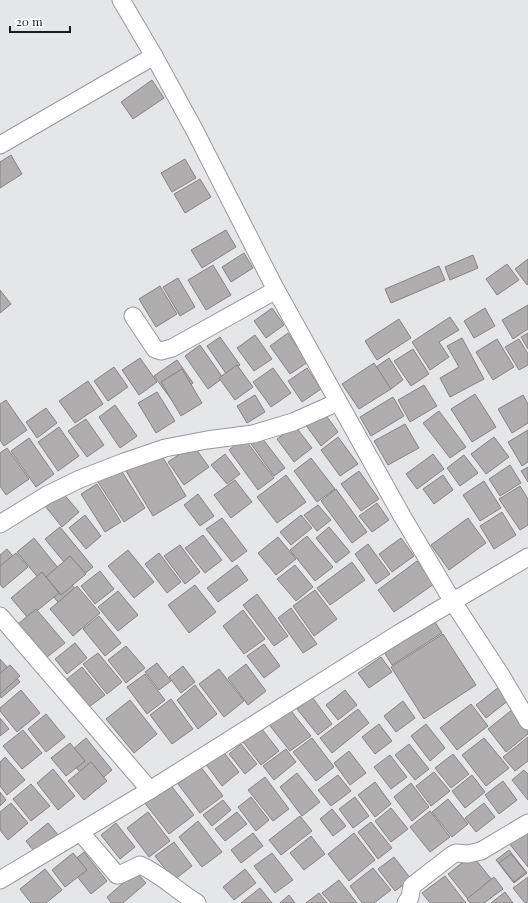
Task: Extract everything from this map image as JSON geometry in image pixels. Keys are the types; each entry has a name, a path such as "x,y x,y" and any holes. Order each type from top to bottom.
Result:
{"street":[{"path":"121,0 195,131 276,290 402,516 453,602 502,676 528,721"},
{"path":"0,145 154,56"},
{"path":"133,316 155,348 161,351 172,348 276,290"},
{"path":"0,524 47,495 124,462 165,448 206,440 253,434 293,422 338,402"},
{"path":"0,880 81,833 391,638 528,557"},
{"path":"0,616 150,790"},
{"path":"406,903 410,897 412,886 452,855 456,853 468,854 481,850 528,823"},
{"path":"81,833 117,875 140,865 156,873 197,903"}],"building":[{"path":"152,80 164,98 133,119 121,102"},
{"path":"11,155 22,174 0,188 0,162"},
{"path":"185,159 196,178 172,192 161,173"},
{"path":"200,179 211,197 185,213 174,194"},
{"path":"226,230 236,247 202,268 191,250"},
{"path":"244,253 253,268 231,282 222,267"},
{"path":"473,255 478,268 450,280 445,267"},
{"path":"528,259 528,284 527,285 515,269"},
{"path":"507,264 519,280 497,295 486,279"},
{"path":"213,265 231,295 206,310 188,280"},
{"path":"439,266 445,280 391,303 385,289"},
{"path":"178,278 195,307 180,316 163,287"},
{"path":"160,286 177,314 156,327 139,299"},
{"path":"0,290 11,304 0,313"},
{"path":"528,305 528,329 513,339 502,320"},
{"path":"272,308 284,325 266,338 254,321"},
{"path":"485,308 495,326 474,338 464,321"},
{"path":"450,317 459,330 439,342 449,357 430,370 412,342"},
{"path":"399,319 411,338 377,360 365,341"},
{"path":"288,333 308,362 290,374 270,346"},
{"path":"528,333 528,349 521,337"},
{"path":"255,335 272,359 254,371 237,348"},
{"path":"220,337 240,365 227,375 207,346"},
{"path":"462,338 484,379 450,397 440,378 459,367 447,346"},
{"path":"497,339 514,367 493,380 476,352"},
{"path":"519,339 528,354 528,365 519,370 505,347"},
{"path":"200,345 223,378 208,389 185,356"},
{"path":"413,349 429,374 411,386 394,361"},
{"path":"140,358 157,382 139,395 122,370"},
{"path":"389,358 403,380 391,389 376,367"},
{"path":"177,360 193,383 171,399 154,376"},
{"path":"374,363 391,389 359,409 342,384"},
{"path":"237,365 253,387 235,400 219,378"},
{"path":"114,367 128,387 108,401 94,381"},
{"path":"273,368 291,393 271,407 253,382"},
{"path":"307,368 321,389 302,402 288,381"},
{"path":"182,369 202,403 181,416 161,382"},
{"path":"88,381 103,404 75,423 59,401"},
{"path":"424,385 437,406 410,422 398,400"},
{"path":"157,392 175,421 156,433 138,403"},
{"path":"475,394 496,427 472,442 451,409"},
{"path":"255,395 265,412 247,423 237,406"},
{"path":"523,395 528,404 528,423 512,433 498,409"},
{"path":"393,397 404,416 371,436 360,417"},
{"path":"6,400 27,430 4,446 0,440 0,404"},
{"path":"115,405 137,436 120,448 99,417"},
{"path":"46,408 57,423 37,438 26,422"},
{"path":"323,411 338,432 321,446 305,424"},
{"path":"439,411 466,447 450,458 423,423"},
{"path":"86,419 104,445 87,457 68,431"},
{"path":"405,424 419,448 388,465 374,441"},
{"path":"295,426 312,448 294,462 277,439"},
{"path":"59,427 79,456 58,471 38,442"},
{"path":"528,430 528,462 522,466 508,442"},
{"path":"259,434 285,468 274,476 249,441"},
{"path":"338,437 358,464 340,476 321,450"},
{"path":"494,437 509,457 486,474 471,454"},
{"path":"29,438 54,474 36,487 11,451"},
{"path":"244,438 274,478 258,490 229,450"},
{"path":"193,445 209,467 184,485 168,462"},
{"path":"7,448 29,479 6,495 0,486 0,453"},
{"path":"159,451 186,496 153,516 126,471"},
{"path":"225,454 240,474 227,484 211,465"},
{"path":"433,454 444,469 417,489 406,474"},
{"path":"464,455 478,473 460,486 447,468"},
{"path":"311,458 335,489 317,502 294,471"},
{"path":"510,465 521,483 500,496 489,479"},
{"path":"119,467 145,508 124,522 98,482"},
{"path":"528,467 528,482 521,471"},
{"path":"359,471 379,499 361,511 341,484"},
{"path":"286,475 306,502 277,523 257,497"},
{"path":"443,475 453,490 434,504 423,489"},
{"path":"235,480 252,502 231,518 214,495"},
{"path":"484,481 501,508 480,521 463,495"},
{"path":"97,484 121,522 105,532 81,494"},
{"path":"520,486 528,499 528,525 520,530 499,499"},
{"path":"336,489 367,532 352,543 321,501"},
{"path":"62,492 79,512 62,527 45,506"},
{"path":"198,494 214,516 200,526 184,505"},
{"path":"377,503 389,520 372,532 359,516"},
{"path":"318,505 331,520 317,531 304,515"},
{"path":"502,512 516,535 494,549 480,526"},
{"path":"85,515 101,536 86,549 69,528"},
{"path":"301,515 312,528 291,545 280,532"},
{"path":"222,518 247,551 232,562 206,529"},
{"path":"468,518 486,543 449,570 431,545"},
{"path":"60,527 93,567 78,579 45,539"},
{"path":"329,527 350,552 336,563 316,538"},
{"path":"203,535 222,560 205,573 185,548"},
{"path":"307,536 333,567 315,581 290,550"},
{"path":"278,537 296,559 276,575 258,553"},
{"path":"34,538 79,594 62,607 17,552"},
{"path":"401,538 414,556 392,572 379,554"},
{"path":"368,544 390,574 376,584 355,554"},
{"path":"180,545 200,572 185,584 164,556"},
{"path":"7,549 22,567 0,585 0,555"},
{"path":"128,550 154,582 134,598 108,566"},
{"path":"16,553 28,567 3,588 0,584 0,566"},
{"path":"159,553 181,582 167,593 145,564"},
{"path":"70,556 86,574 61,595 46,577"},
{"path":"417,561 434,584 394,612 378,590"},
{"path":"352,562 365,580 330,605 317,588"},
{"path":"237,565 248,580 218,602 207,588"},
{"path":"295,565 313,587 296,601 277,579"},
{"path":"100,571 114,589 95,604 81,586"},
{"path":"42,572 59,593 28,618 11,598"},
{"path":"195,585 216,612 189,633 168,605"},
{"path":"77,586 100,613 73,636 50,609"},
{"path":"315,590 337,619 314,636 293,606"},
{"path":"118,591 138,615 118,631 98,607"},
{"path":"257,594 288,636 274,646 243,605"},
{"path":"291,608 317,644 303,653 278,618"},
{"path":"36,609 65,643 47,657 18,624"},
{"path":"243,610 265,639 244,654 223,626"},
{"path":"99,616 121,643 105,656 83,629"},
{"path":"431,616 442,633 392,665 381,647"},
{"path":"443,634 476,685 424,719 391,667"},
{"path":"75,643 87,658 67,674 55,659"},
{"path":"264,644 280,666 264,678 247,656"},
{"path":"126,646 145,668 126,683 108,660"},
{"path":"98,653 122,682 107,694 83,664"},
{"path":"381,657 392,672 369,688 358,673"},
{"path":"0,659 20,682 1,698 0,696"},
{"path":"157,663 171,681 159,690 145,672"},
{"path":"246,664 266,691 248,705 228,678"},
{"path":"10,665 20,676 0,694 0,673"},
{"path":"183,666 195,682 181,693 169,677"},
{"path":"82,667 105,695 89,707 67,679"},
{"path":"219,669 244,701 224,717 199,684"},
{"path":"145,674 165,700 147,714 127,687"},
{"path":"195,685 217,714 198,729 177,700"},
{"path":"499,687 509,700 486,718 476,705"},
{"path":"21,690 40,713 17,732 0,711 0,708"},
{"path":"345,690 357,705 338,720 326,705"},
{"path":"312,697 332,724 318,735 297,709"},
{"path":"171,699 193,729 172,744 150,715"},
{"path":"130,700 157,734 134,753 106,719"},
{"path":"403,701 415,718 396,732 384,716"},
{"path":"471,704 488,726 457,750 440,728"},
{"path":"287,706 311,736 290,751 267,722"},
{"path":"358,709 369,723 332,753 320,738"},
{"path":"513,709 528,728 528,734 506,752 488,729"},
{"path":"46,714 65,737 46,752 28,729"},
{"path":"0,718 9,729 0,736"},
{"path":"258,724 279,751 261,765 240,738"},
{"path":"379,724 392,741 375,754 362,737"},
{"path":"426,724 445,748 430,761 411,736"},
{"path":"23,730 42,753 22,769 3,746"},
{"path":"528,737 528,761 515,771 503,757"},
{"path":"86,738 112,770 92,787 66,755"},
{"path":"312,738 334,767 316,781 293,752"},
{"path":"484,738 509,768 486,786 462,755"},
{"path":"70,743 85,761 66,776 51,758"},
{"path":"241,744 257,764 245,774 229,754"},
{"path":"409,744 429,769 415,780 395,755"},
{"path":"286,749 296,762 274,780 263,766"},
{"path":"222,750 239,772 222,786 205,763"},
{"path":"349,751 366,773 350,785 334,763"},
{"path":"453,754 469,774 451,788 435,768"},
{"path":"390,755 407,777 391,789 374,767"},
{"path":"5,757 25,780 7,795 0,786 0,762"},
{"path":"91,762 107,781 84,800 68,781"},
{"path":"200,766 223,796 200,813 178,784"},
{"path":"53,769 75,796 58,810 37,783"},
{"path":"524,770 528,774 528,800 512,780"},
{"path":"434,772 450,791 431,806 416,786"},
{"path":"297,773 320,802 302,816 280,787"},
{"path":"338,775 351,791 331,806 318,790"},
{"path":"472,775 485,792 465,808 452,791"},
{"path":"265,777 289,809 273,821 248,790"},
{"path":"503,781 517,800 499,814 485,795"},
{"path":"375,782 391,804 375,817 358,795"},
{"path":"169,783 194,815 169,834 144,802"},
{"path":"411,783 429,807 412,821 394,797"},
{"path":"31,784 50,806 31,821 13,799"},
{"path":"0,792 6,800 0,806"},
{"path":"251,797 269,820 256,831 238,807"},
{"path":"355,797 369,816 353,828 339,809"},
{"path":"448,799 468,824 452,837 432,812"},
{"path":"223,800 231,810 212,826 203,815"},
{"path":"11,803 28,823 8,840 0,830 0,812"},
{"path":"484,803 495,817 476,832 465,818"},
{"path":"391,808 408,829 391,842 375,821"},
{"path":"332,809 346,826 333,836 320,819"},
{"path":"430,811 450,837 430,852 410,827"},
{"path":"148,812 170,841 149,857 127,828"},
{"path":"237,812 247,824 225,841 215,829"},
{"path":"300,816 312,831 281,855 269,840"},
{"path":"198,821 222,852 202,867 179,837"},
{"path":"371,822 392,848 378,859 358,832"},
{"path":"48,823 60,837 37,855 26,841"},
{"path":"116,823 135,847 120,859 101,835"},
{"path":"525,829 528,833 528,867 508,842"},
{"path":"253,833 263,846 241,863 231,850"},
{"path":"354,833 375,860 349,881 328,854"},
{"path":"311,836 325,854 304,870 290,853"},
{"path":"174,842 192,866 174,880 155,856"},
{"path":"509,850 527,873 514,883 496,860"},
{"path":"84,852 107,881 91,894 68,865"},
{"path":"73,853 87,870 65,887 52,870"},
{"path":"272,853 293,880 275,893 254,866"},
{"path":"511,854 526,872 514,882 499,863"},
{"path":"472,855 496,885 471,903 448,874"},
{"path":"394,857 411,879 395,891 378,869"},
{"path":"373,868 391,890 374,903 362,903 350,886"},
{"path":"45,869 62,890 46,903 31,903 20,889"},
{"path":"245,869 256,883 234,900 223,887"},
{"path":"136,872 146,883 123,903 111,903 107,897"},
{"path":"445,876 466,903 430,903 422,893"},
{"path":"494,877 503,889 484,903 470,903 467,899"},
{"path":"528,877 528,903 525,903 513,888"},
{"path":"339,880 357,903 331,903 322,893"},
{"path":"260,888 272,903 241,903"},
{"path":"505,892 513,903 491,903"},
{"path":"319,893 327,903 306,903"},
{"path":"289,895 295,903 280,903"}]}
